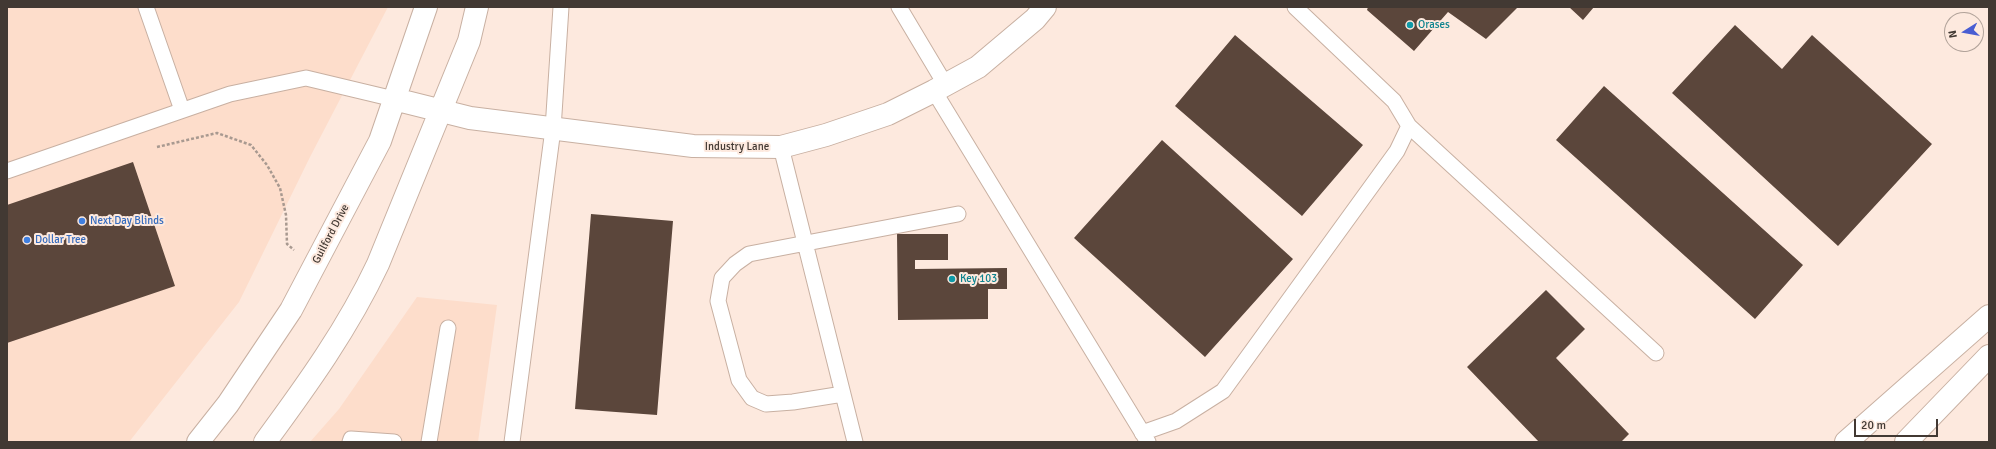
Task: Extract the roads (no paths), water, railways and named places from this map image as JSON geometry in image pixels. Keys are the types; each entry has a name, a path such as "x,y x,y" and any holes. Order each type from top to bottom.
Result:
{"main road":[{"name":"Guilford Drive","path":"198,442 228,404 291,310 380,141 426,7"},
{"path":"265,442 312,378 341,335 364,293 378,264 439,111 469,41 477,7"},
{"name":"Industry Lane","path":"394,99 470,118 553,129 693,146 781,147 826,135 888,114 940,88 978,67 1034,19 1045,7"},
{"path":"1846,442 1989,316"},
{"path":"1906,442 1989,356"}],"lane":[{"path":"146,7 182,110"},
{"path":"512,442 553,129 561,7"},
{"path":"899,7 940,88 1145,437 1176,421 1222,391 1397,151 1409,126"},
{"path":"1295,7 1394,101 1409,126 1656,353"},
{"path":"7,171 230,94 306,78 394,99"},
{"path":"781,147 855,442"},
{"path":"843,394 793,402 766,404 752,398 739,380 718,301 722,278 735,264 749,254 958,214"},
{"path":"429,442 448,328"},
{"path":"350,442 350,438 394,442"}],"place":[{"name":"Orases","path":"1410,25"},
{"name":"Next Day Blinds","path":"82,221"},
{"name":"Dollar Tree","path":"27,240"},
{"name":"Key 103","path":"952,279"}]}
